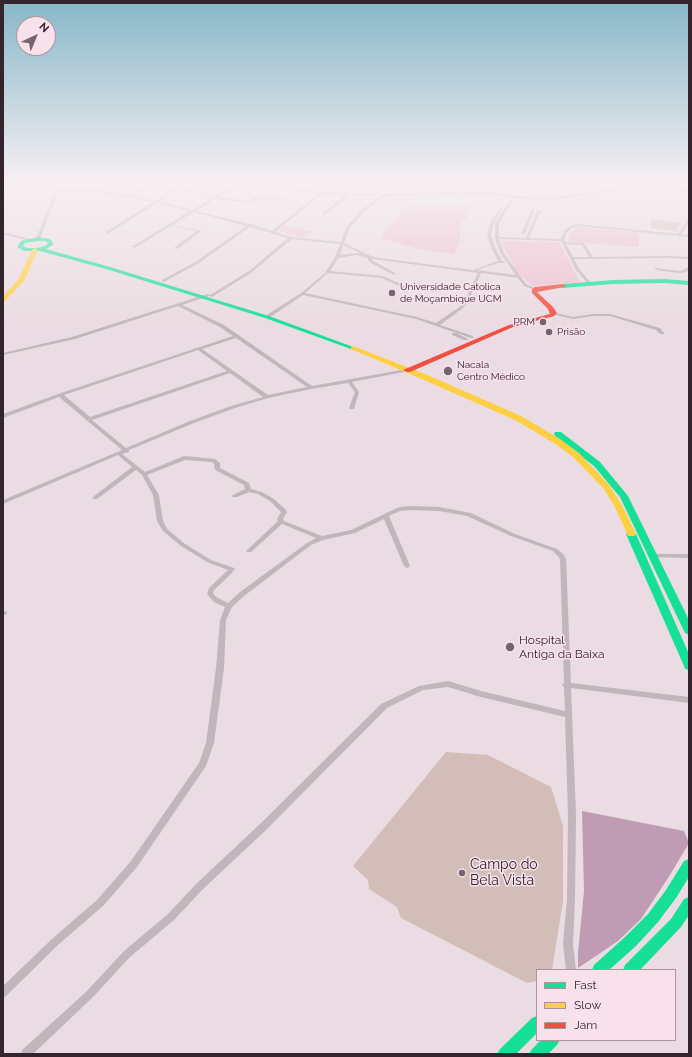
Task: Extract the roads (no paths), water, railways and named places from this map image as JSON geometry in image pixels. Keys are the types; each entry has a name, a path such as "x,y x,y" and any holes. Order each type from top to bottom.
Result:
{"main road":[{"path":"207,296 110,267 51,244 48,240 30,240 20,246 22,248 37,250 110,267 163,281 269,316 405,368 534,420 578,448 601,468 619,490 689,631"},
{"path":"3,300 21,280 37,250 51,244"},
{"path":"552,310 534,292 535,288 589,283 639,281 689,283"},
{"path":"405,368 503,323 552,310"},
{"path":"405,368 511,326 551,315 552,310"},
{"path":"405,368 530,425 571,451 597,476 607,488 626,522 655,585 689,666"},
{"path":"599,969 632,941 653,918 671,894 689,865"},
{"path":"631,969 676,923 689,904"},
{"path":"505,1054 536,1024"},
{"path":"537,1054 551,1041"}],"street":[{"path":"30,240 35,230"},
{"path":"107,233 111,230"},
{"path":"134,246 161,230"},
{"path":"176,248 200,231 197,230"},
{"path":"163,281 198,262 243,230"},
{"path":"268,230 291,238 341,243 370,257 370,261 394,274"},
{"path":"269,316 300,295 327,272 337,257 347,230"},
{"path":"490,230 489,235 493,248 501,262"},
{"path":"498,230 497,238 502,253 526,285 535,288"},
{"path":"528,239 527,237 530,230"},
{"path":"566,230 563,241 572,258 589,283"},
{"path":"626,230 689,236"},
{"path":"679,235 682,230"},
{"path":"3,235 30,240"},
{"path":"3,235 30,240"},
{"path":"3,354 68,340 207,296 250,272 291,238"},
{"path":"497,238 563,241 583,244 591,257"},
{"path":"337,257 352,254 520,278"},
{"path":"572,258 689,258"},
{"path":"472,271 501,262 508,262"},
{"path":"659,267 680,269 689,268 682,272 656,269 659,267"},
{"path":"327,272 383,278 409,289"},
{"path":"438,324 462,308 480,272"},
{"path":"300,295 416,318 438,324 468,338"},
{"path":"300,295 415,320 468,338"},
{"path":"178,305 208,319 237,336 311,388"},
{"path":"552,310 575,318 593,315 607,315 656,328 662,333"},
{"path":"3,416 60,395 237,336"},
{"path":"199,349 267,397"},
{"path":"3,502 199,420 267,397 349,381 405,368"},
{"path":"89,419 230,371"},
{"path":"349,381 355,387 357,392 352,408"},
{"path":"60,395 127,451"},
{"path":"119,454 144,474 156,495 160,521 165,530 182,545 209,561 232,569 232,571 211,589 210,594 216,600 228,606"},
{"path":"144,474 184,458 213,460 217,463 217,469 247,484 248,490"},
{"path":"95,498 136,467"},
{"path":"235,496 248,490 260,493 272,500 283,510 284,512 280,519 282,522"},
{"path":"3,993 56,941 100,903 134,864 203,764 210,743 220,668 223,620 228,606 300,550 321,538 353,532 399,509 411,508 439,509 469,514 514,535 549,548 561,555 563,559 566,685 572,815 571,900 568,944 571,969"},
{"path":"386,516 407,566"},
{"path":"282,522 321,538"},
{"path":"249,551 279,523 282,522"},
{"path":"653,556 689,556"},
{"path":"26,1054 90,994 124,957 171,917 199,887 269,821 384,706 422,688 448,684 481,694 568,715"},
{"path":"566,685 689,700"}],"place":[{"name":"Universidade Catolica de Moçambique UCM","path":"392,293"},
{"name":"PRM","path":"543,322"},
{"name":"Prisão","path":"549,332"},
{"name":"Nacala Centro Médico","path":"448,371"},
{"name":"Hospital Antiga da Baixa","path":"510,647"},
{"name":"Campo do Bela Vista","path":"462,873"}]}
